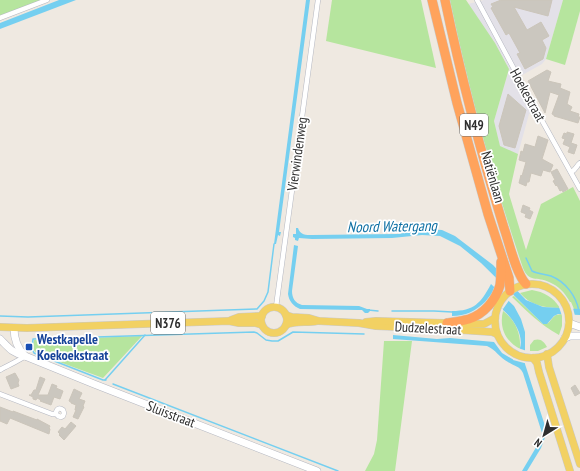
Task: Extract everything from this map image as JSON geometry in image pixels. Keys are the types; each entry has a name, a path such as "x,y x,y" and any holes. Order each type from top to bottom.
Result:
{"highway":[{"name":"Natiënlaan","path":"432,0 457,103 488,214 513,289"},
{"name":"Natiënlaan","path":"444,0 466,96 478,138 519,274 526,284"},
{"path":"447,323 470,318 493,305 501,277 502,255"}],"main road":[{"path":"526,284 540,285 554,291 562,299 566,307 569,320 567,333 559,346 549,354 540,357 523,357 516,354 507,349 497,334 493,305 513,289 526,284"},
{"name":"N376","path":"229,321 239,317 262,316 267,309 271,308 280,309 286,315"},
{"path":"286,315 286,325"},
{"name":"Dudzelestraat","path":"286,315 319,321 359,323 376,326 446,329 497,334"},
{"path":"262,316 262,325"},
{"name":"Dudzelestraat","path":"359,323 376,321 484,324 494,318"},
{"name":"N376","path":"0,327 14,328 229,321 239,323 255,323 262,325 265,330 274,333 279,332 286,325"},
{"name":"Dudzelestraat","path":"286,325 319,321"},
{"path":"549,354 549,367 580,464"},
{"path":"532,358 538,368 570,471"}],"street":[{"path":"0,18 47,0"},
{"name":"Vierwindenweg","path":"276,308 318,0"},
{"name":"Hoekestraat","path":"477,0 580,189"},
{"path":"571,172 575,170 580,163"},
{"path":"569,320 580,327"},
{"path":"0,370 25,356 15,341 14,328"},
{"path":"565,338 570,336 580,336"},
{"name":"Sluisstraat","path":"0,338 11,351 16,354 25,356 317,471"},
{"path":"0,394 52,414 56,414"}],"shaded area":[{"path":"484,0 563,0 546,59 542,64 517,78 535,111 529,114 518,154 500,147 494,121 509,69 495,43 468,4"}],"green space":[{"path":"0,0 44,0 0,17"},
{"path":"332,0 421,0 436,68 326,41"},
{"path":"450,0 466,0 495,43 509,69 494,121 500,146 518,154 509,194 526,250 541,204 573,187 580,201 580,309 574,309 571,302 561,290 553,284 545,280 528,276 525,273 482,135"},
{"path":"563,0 580,0 580,11 565,65 546,59"},
{"path":"532,290 548,296 560,308 538,305 528,300 520,293"},
{"path":"514,296 543,324 549,322 554,316 562,314 562,326 559,335 545,327 534,318 512,297"},
{"path":"503,311 511,318 516,327 520,342 520,349 510,342 504,333 502,323"},
{"path":"142,336 103,378 38,354 33,348 34,340"},
{"path":"534,340 542,341 547,347 538,351 530,351 530,345"},
{"path":"384,341 412,341 395,471 365,471 374,454 377,440"}],"water":[{"path":"59,0 76,0 0,29 0,23"},
{"path":"306,0 310,0 279,232 281,232 280,236 278,235 276,244 274,244"},
{"path":"296,228 298,228 305,235 398,234 429,229 442,230 455,236 493,265 526,300 543,307 580,309 580,315 558,314 554,316 547,324 543,324 481,263 460,246 440,236 422,235 392,238 299,238 298,241 293,237 293,234 296,234"},
{"path":"294,245 298,246 292,291 293,298 296,302 302,305 359,306 370,309 370,311 365,313 362,310 300,309 293,305 288,294"},
{"path":"491,284 514,306 521,319 525,332 525,364 547,432 541,448 527,471 522,471 541,439 542,433 523,373 517,366 505,360 493,349 487,346 393,339 393,335 494,342 502,353 514,360 521,343 519,332 514,322 503,309 485,302 470,312 452,316 452,311 460,311 476,305 484,296"}],"pier":[{"path":"495,285 510,299 503,309 485,302 492,293"},
{"path":"559,307 573,308 575,316 562,316"},
{"path":"518,348 527,351 528,364 513,360"}],"building":[{"path":"501,0 552,0 548,16 514,7 527,30 541,22 549,36 542,40 546,48 543,59 525,69 517,54 520,53 509,33 506,35 491,8 493,7 491,4"},
{"path":"547,70 551,72 548,81 561,84 560,88 570,92 567,104 572,107 570,111 579,114 578,117 580,117 578,123 554,116 552,114 559,95 550,92 545,113 528,81"},
{"path":"508,94 526,110 515,148 504,145 499,126"},
{"path":"567,132 574,134 571,143 577,145 574,154 568,152 570,147 563,144 565,139 562,138 564,133 567,134"},
{"path":"538,136 548,140 542,159 553,165 550,172 543,170 541,176 531,173 529,182 527,182 526,186 519,183 526,162 519,160 521,151 523,152 525,144 535,147"},
{"path":"557,169 568,189 563,192 562,190 560,191 553,181 555,180 551,172"},
{"path":"523,205 530,208 529,210 533,212 530,219 525,217 526,214 521,212"},
{"path":"15,373 19,380 19,386 11,389 6,377"},
{"path":"40,377 45,379 38,395 48,395 52,384 57,386 56,388 63,391 60,399 54,397 51,405 40,401 41,400 37,398 36,400 33,399 33,397 29,395 36,390"},
{"path":"575,385 580,393 575,396 571,388"},
{"path":"74,389 82,393 79,399 85,401 84,407 78,419 73,417 76,410 76,405 69,401"},
{"path":"0,407 37,419 50,426 49,434 10,418 7,424 0,421"},
{"path":"71,422 76,426 64,440 58,432 62,427 65,429"}],"waterway":[{"path":"0,316 28,317 257,309 264,301 268,292 274,244"},
{"path":"526,258 532,271 551,276 566,286 573,295 579,311"},
{"path":"368,310 378,311"},
{"path":"392,311 452,312"},
{"path":"106,380 34,353 32,349 33,339 254,332 266,340 278,341 293,332 364,334"},
{"path":"105,380 145,335"},
{"path":"113,384 338,471"}],"place":[{"name":"Westkapelle Koekoekstraat","path":"29,347"}],"water label":[{"name":"Noord Watergang","path":"392,226"}]}
